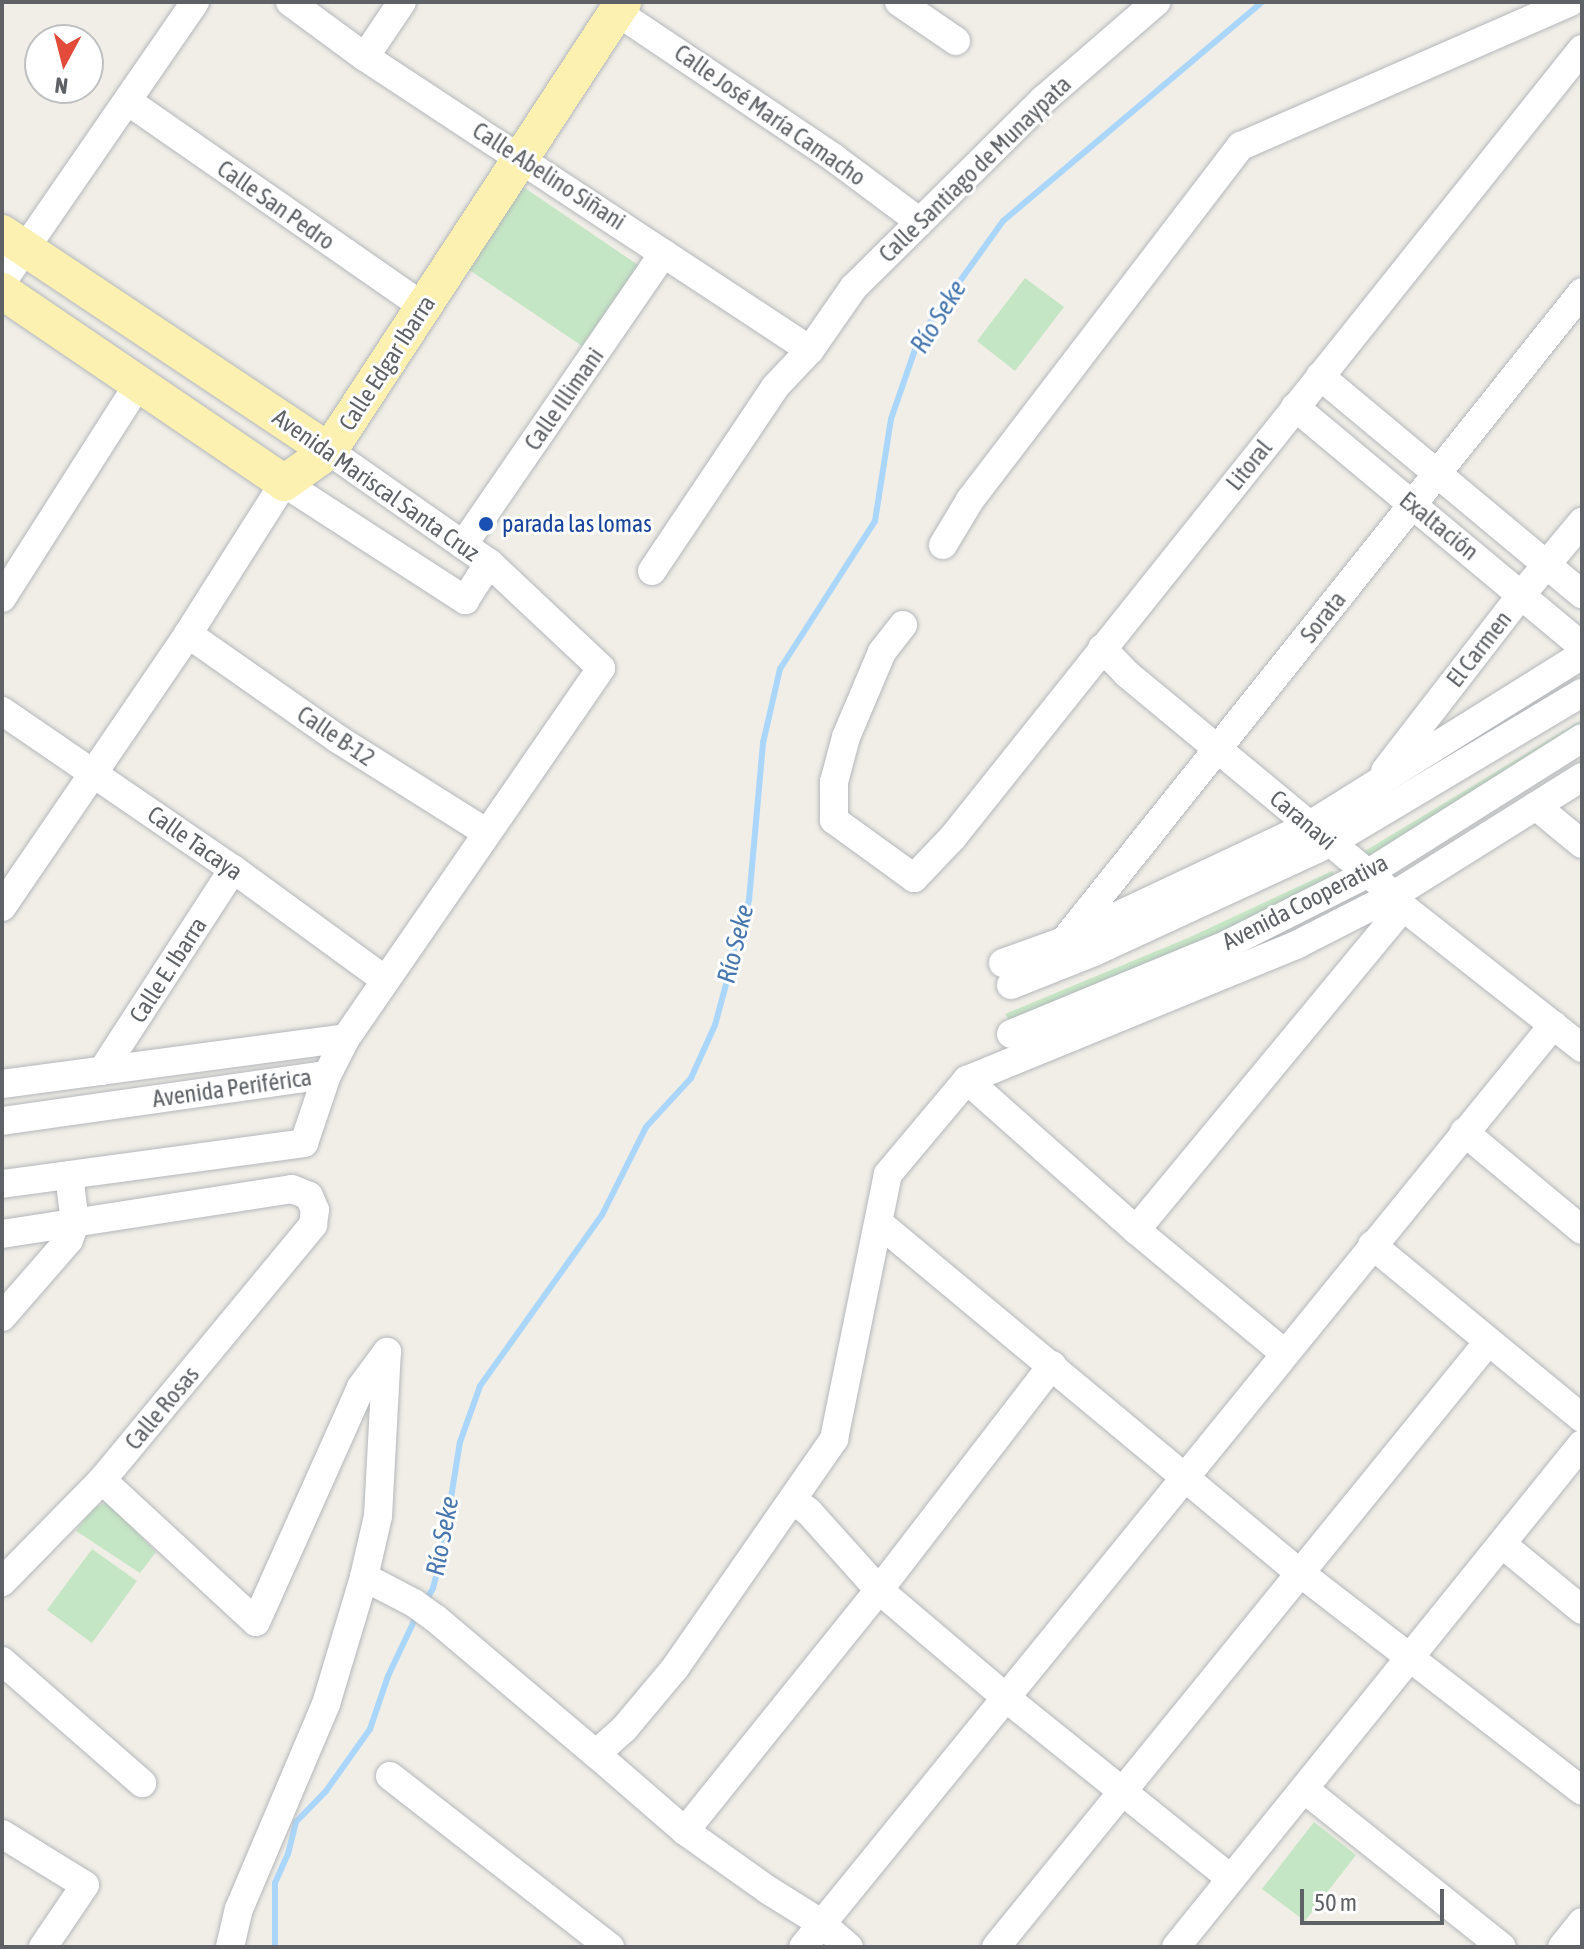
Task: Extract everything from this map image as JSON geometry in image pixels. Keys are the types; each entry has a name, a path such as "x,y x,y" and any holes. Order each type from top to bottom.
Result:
{"main road":[{"name":"Calle Edgar Ibarra","path":"284,483 329,451 620,7"},
{"name":"Avenida Mariscal Santa Cruz","path":"12,240 329,451"},
{"name":"Avenida Mariscal Santa Cruz","path":"2,291 284,483"}],"street":[{"path":"2,282 12,240 129,102 195,2"},
{"name":"Calle Abelino Siñani","path":"290,2 365,57 810,350"},
{"path":"365,57 402,2"},
{"path":"899,2 956,41"},
{"name":"Calle Santiago de Munaypata","path":"652,571 775,387 810,350 854,287 1043,100 1156,2"},
{"path":"943,545 970,500 1241,146 1570,2"},
{"name":"Calle José María Camacho","path":"620,7 920,222"},
{"name":"Litoral","path":"903,625 882,652 846,737 834,782 834,820 914,878 953,837 1582,49"},
{"name":"Calle San Pedro","path":"129,102 424,307"},
{"name":"Calle Illimani","path":"463,545 664,253"},
{"name":"Sorata","path":"1064,941 1220,750 1412,503 1582,292"},
{"name":"Exaltación","path":"1320,376 1582,594"},
{"path":"2,598 139,383"},
{"name":"Exaltación","path":"1295,407 1582,646"},
{"name":"Avenida Mariscal Santa Cruz","path":"284,483 465,600 489,563 329,451"},
{"name":"Calle Edgar Ibarra","path":"2,907 188,634 284,483"},
{"name":"El Carmen","path":"1385,780 1389,766 1582,522"},
{"path":"327,1075 346,1038 385,980 601,668 489,563"},
{"name":"Calle B-12","path":"188,634 338,739 487,833"},
{"name":"Caranavi","path":"1102,648 1399,901 1582,1048"},
{"path":"1064,941 1320,834 1385,780 1582,655"},
{"name":"Avenida Cooperativa","path":"1064,941 1007,974 1094,952 1582,693"},
{"name":"Calle Tacaya","path":"2,711 233,869 385,980"},
{"name":"Avenida Cooperativa","path":"1011,1034 1228,944 1367,874 1582,738"},
{"path":"596,1754 624,1729 675,1668 834,1439 888,1174 967,1080 1399,901 1582,777"},
{"path":"1536,806 1582,844"},
{"name":"Calle E. Ibarra","path":"102,1071 233,869"},
{"path":"1136,1230 1399,901"},
{"path":"803,1947 1553,1025"},
{"path":"2,1084 346,1038"},
{"name":"Avenida Periférica","path":"2,1121 327,1075 304,1143 2,1184"},
{"path":"967,1080 1136,1230 1284,1353"},
{"path":"1464,1132 1582,1230"},
{"path":"2,1317 62,1249 75,1223 69,1175"},
{"name":"Calle Rosas","path":"2,1582 102,1480 313,1225 315,1210 309,1196 292,1189 75,1223"},
{"path":"2,1234 75,1223"},
{"path":"879,1223 1302,1575 1582,1791"},
{"path":"1372,1245 1582,1418"},
{"path":"996,1947 1302,1575 1488,1342"},
{"path":"102,1480 256,1622 361,1387 387,1352 378,1516 364,1577 326,1704 239,1909 230,1947"},
{"path":"685,1831 879,1590 1052,1365"},
{"path":"1176,1947 1582,1444"},
{"path":"793,1500 809,1512 879,1590 1005,1697 1230,1878"},
{"path":"1502,1544 1582,1610"},
{"path":"364,1577 425,1610 685,1831 821,1923 849,1947"},
{"path":"2,1661 142,1783"},
{"path":"390,1776 610,1947"},
{"path":"1304,1789 1502,1947"},
{"path":"2,1834 85,1885 43,1947"},
{"path":"1562,1947 1582,1922"}],"green space":[{"path":"522,186 641,267 582,346 465,267"},
{"path":"1025,278 1064,307 1015,371 977,341"},
{"path":"1582,720 1582,739 1375,863 1365,851"},
{"path":"1332,871 1342,886 1013,1027 1005,1014 1188,938"},
{"path":"107,1502 156,1552 140,1573 76,1531 94,1508"},
{"path":"92,1549 137,1581 92,1643 47,1610"},
{"path":"1314,1822 1356,1855 1305,1921 1262,1889"}],"waterway":[{"name":"Río Seke","path":"425,1602 433,1588 442,1554 460,1442 480,1386 602,1215 646,1127 691,1078 715,1025 749,900 763,743 780,669 875,521 891,419 919,338 1003,221 1262,2"},
{"name":"Río Seke","path":"275,1947 275,1883 288,1854 296,1822 326,1791 370,1729 388,1676 417,1615"}],"place":[{"name":"parada las lomas","path":"486,524"}]}
